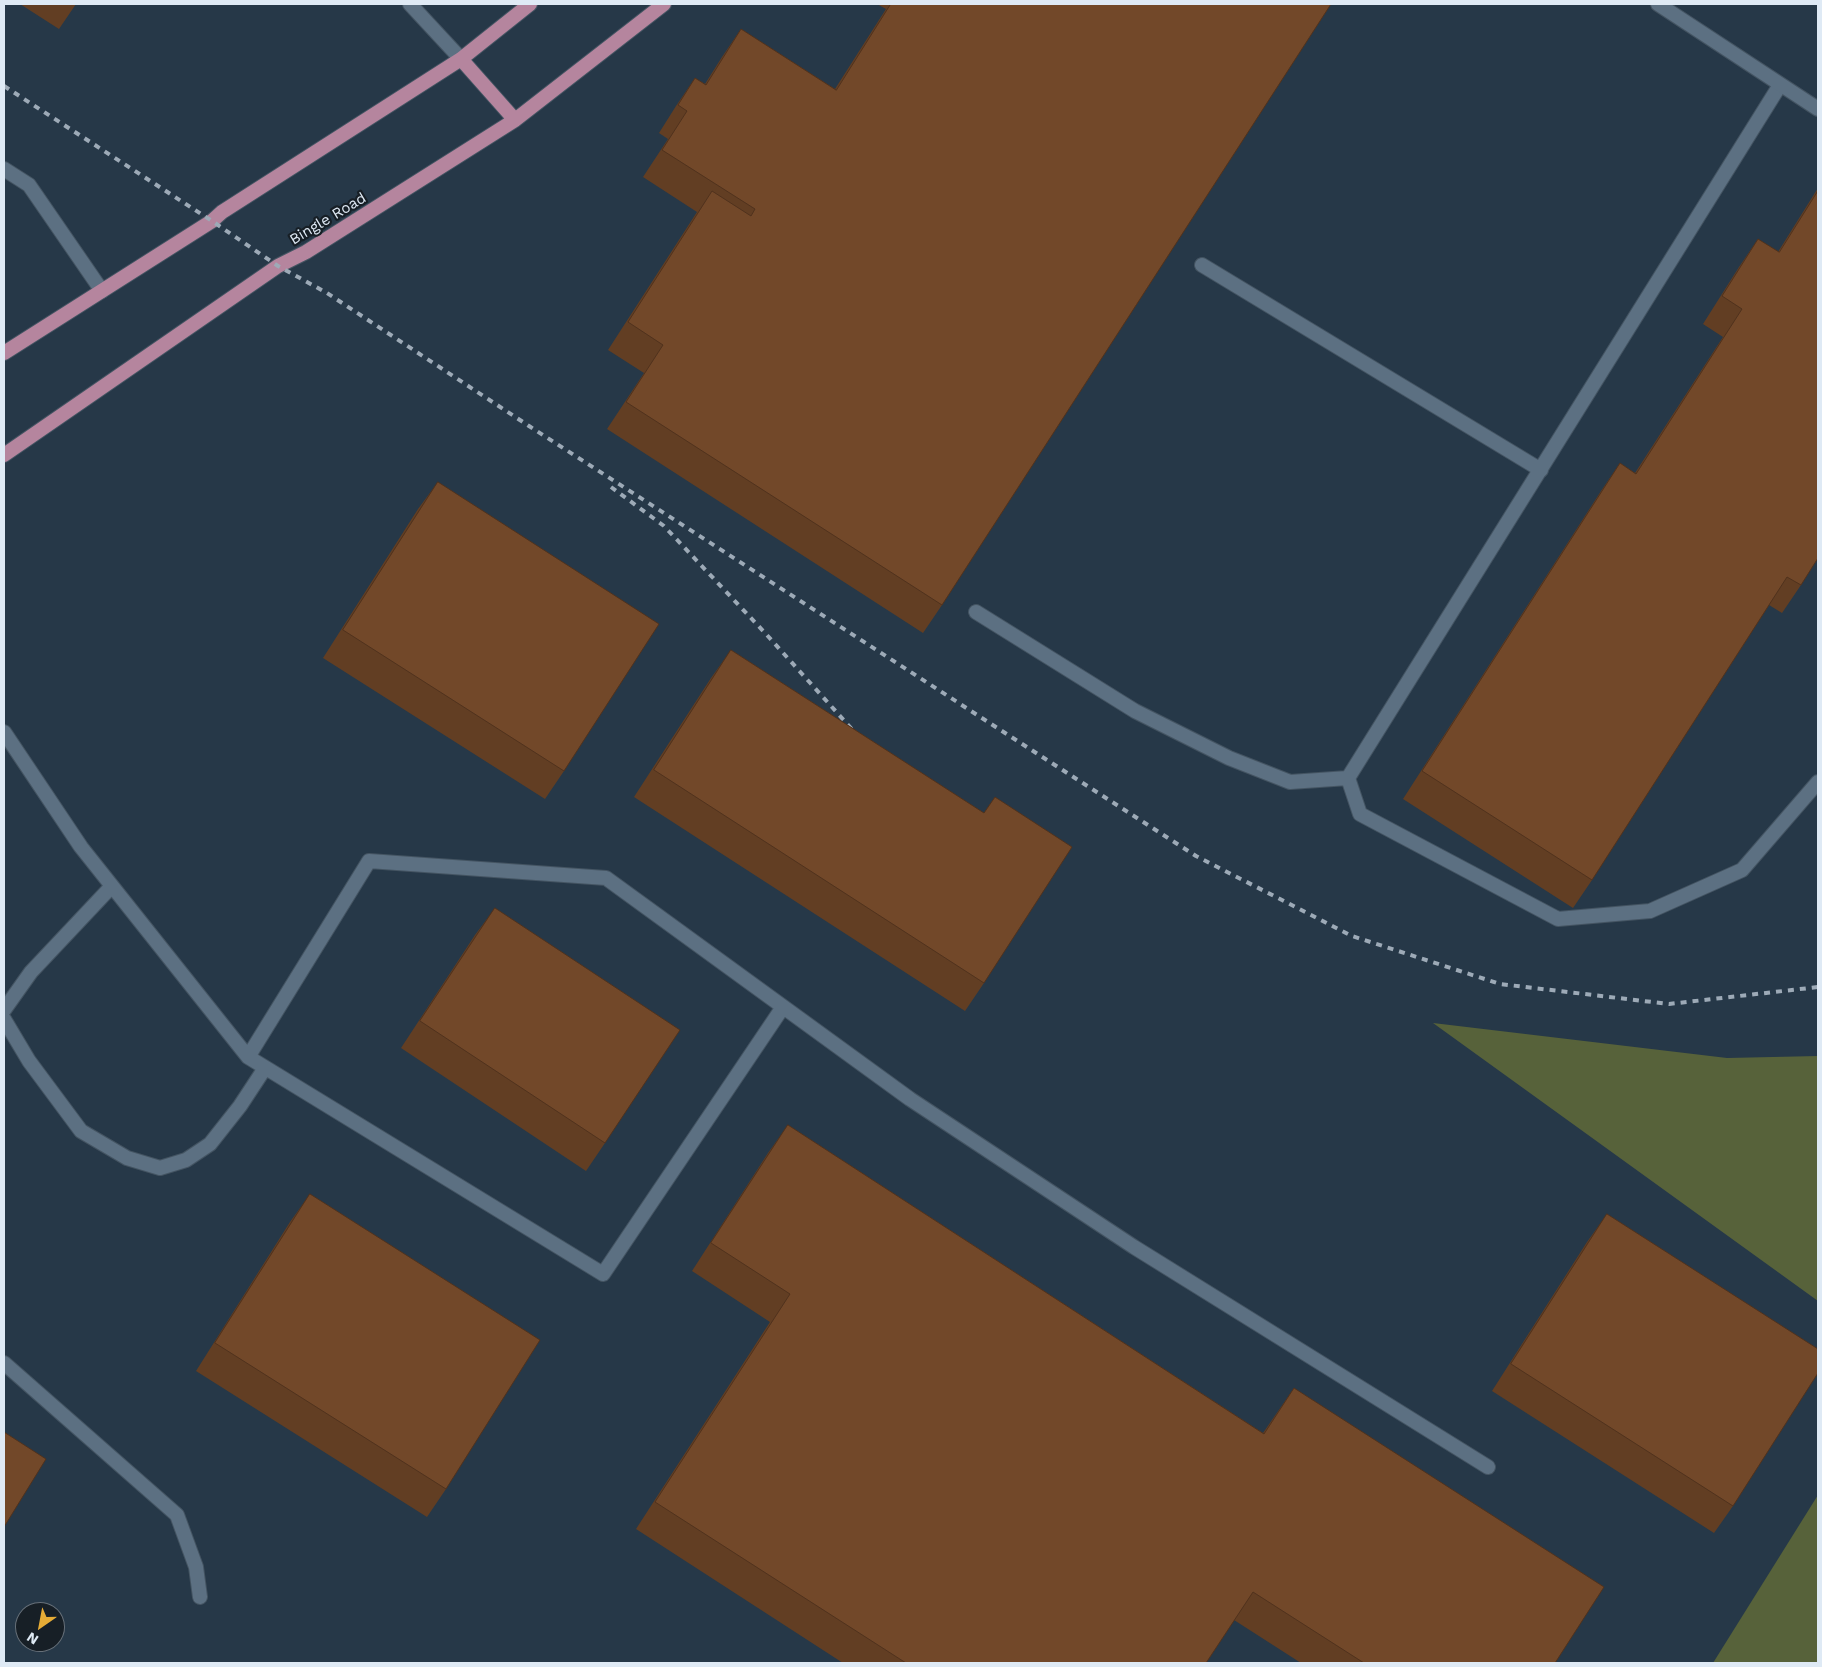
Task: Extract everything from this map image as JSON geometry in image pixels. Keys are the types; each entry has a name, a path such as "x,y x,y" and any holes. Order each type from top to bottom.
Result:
{"main road":[{"path":"4,354 461,59 530,4"},
{"name":"Bingle Road","path":"4,455 278,266 306,252 514,120 664,4"},
{"path":"461,59 514,120"}],"street":[{"path":"410,4 461,59"},
{"path":"1658,4 1818,109"},
{"path":"1348,778 1780,84"},
{"path":"4,168 29,185 102,291"},
{"path":"1202,265 1541,470"},
{"path":"976,612 1135,711 1229,758 1290,782 1348,778"},
{"path":"4,732 81,847 248,1057 603,1274 783,1007"},
{"path":"1348,778 1360,814 1558,919 1650,911 1742,870 1818,782"},
{"path":"248,1057 369,861 606,878 910,1099 1134,1248 1488,1467"},
{"path":"4,1010 31,972 112,886"},
{"path":"4,1019 29,1061 81,1131 127,1158 160,1168 186,1160 210,1144 240,1106 265,1068"},
{"path":"4,1363 177,1515 196,1567 200,1597"}],"green space":[{"path":"1433,1023 1727,1058 1818,1056 1818,1301"},
{"path":"1818,1495 1818,1663 1713,1663"}],"building":[{"path":"891,4 1331,4 942,605 626,402 663,345 628,322 712,191 751,216 755,209 662,150 687,111 678,105 695,78 706,85 741,29 836,90"},
{"path":"1818,191 1818,558 1801,585 1787,577 1592,880 1422,771 1620,463 1636,474 1742,309 1722,296 1758,239 1779,252"},
{"path":"438,482 659,624 564,771 343,630"},
{"path":"731,650 984,813 995,797 1072,847 984,983 654,770"},
{"path":"495,908 680,1030 605,1143 420,1021"},
{"path":"788,1125 1264,1434 1294,1388 1604,1587 1555,1663 1364,1663 1253,1592 1206,1663 906,1663 655,1502 790,1294 711,1243"},
{"path":"310,1194 540,1340 446,1489 215,1343"},
{"path":"1607,1214 1818,1349 1818,1373 1733,1506 1511,1364"},
{"path":"4,1432 46,1459 4,1527"}],"railway":[{"path":"4,86 278,266 327,293 529,426 1196,856 1352,936 1500,984 1669,1004 1818,987"},
{"path":"611,487 664,526 766,634 859,737"}]}
